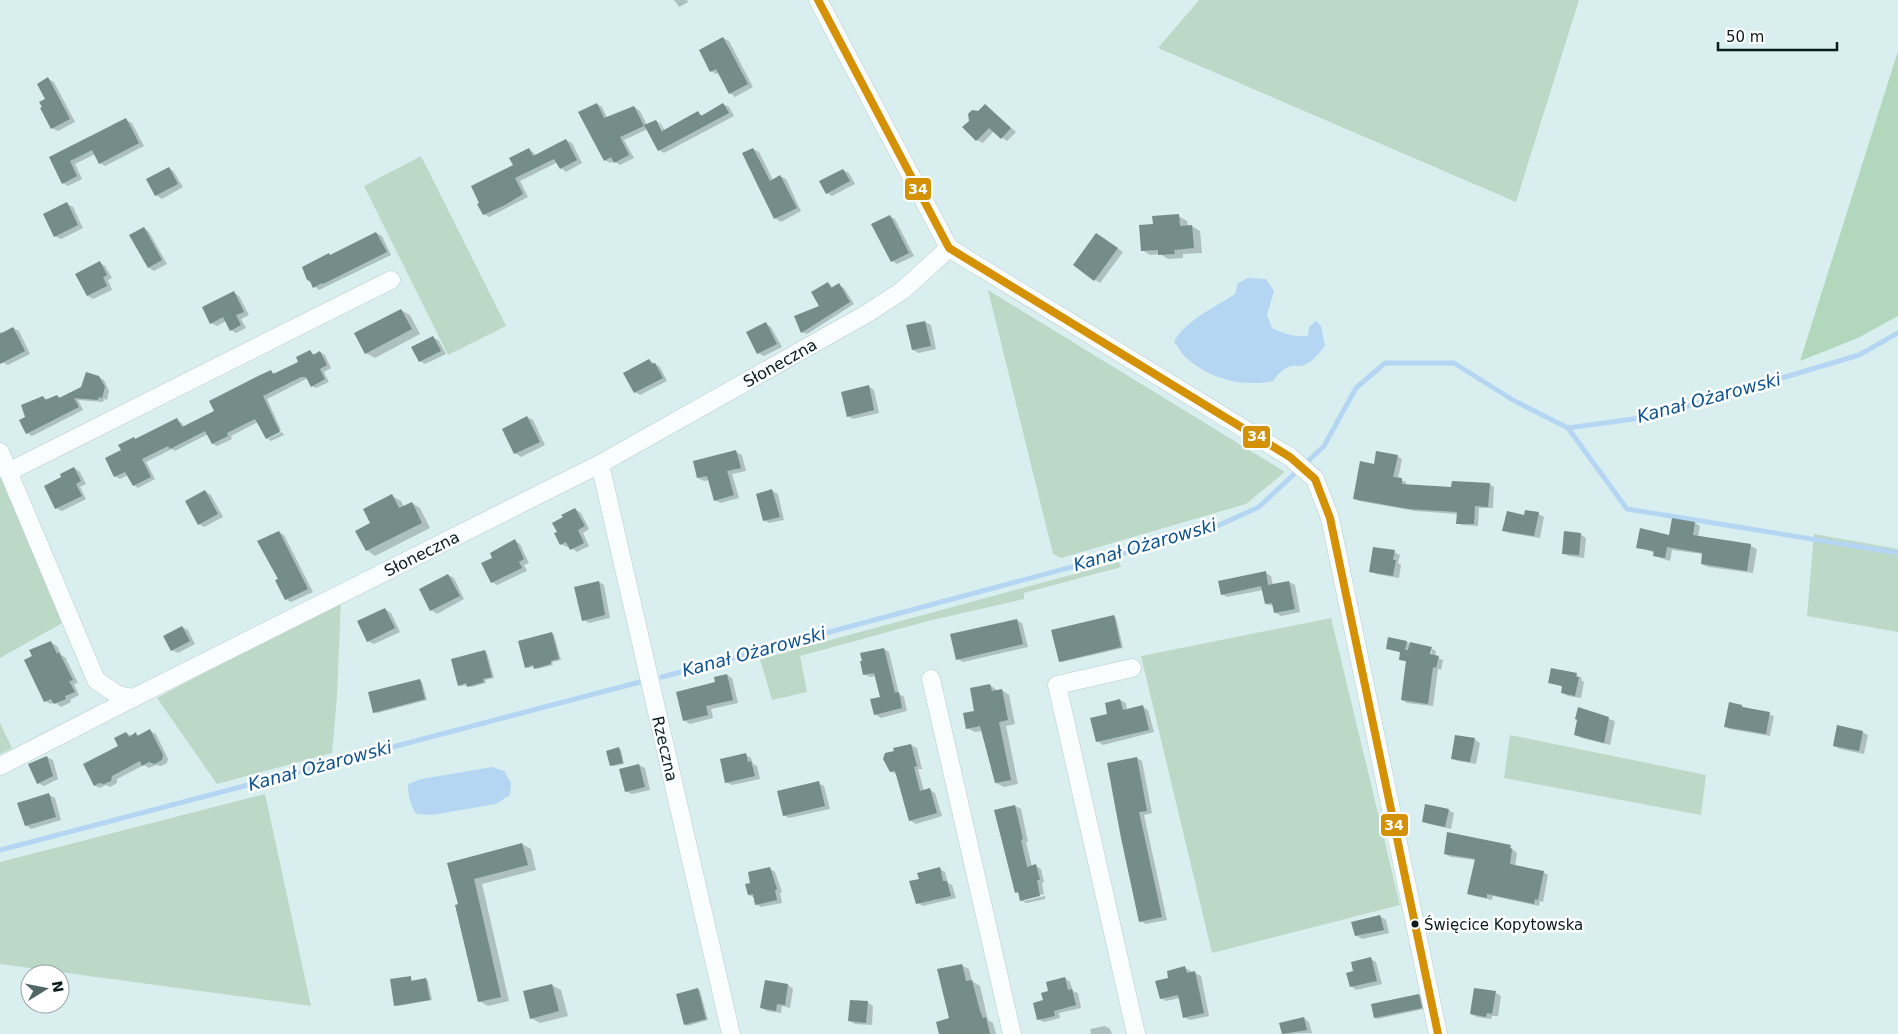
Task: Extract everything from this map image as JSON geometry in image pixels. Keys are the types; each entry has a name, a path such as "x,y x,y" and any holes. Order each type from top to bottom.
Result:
{"street":[{"path":"818,0 949,248 1290,457 1315,479 1330,518 1438,1034"},
{"name":"Słoneczna","path":"0,766 600,464 868,313 903,290 949,248"},
{"path":"8,472 391,280"},
{"path":"0,452 96,680 118,695 133,698"},
{"name":"Rzeczna","path":"600,464 730,1034"},
{"path":"1132,668 1057,685 1136,1034"},
{"path":"931,679 1012,1034"}],"green space":[{"path":"1199,0 1579,0 1516,202 1158,48"},
{"path":"1898,51 1898,316 1858,338 1800,361"},
{"path":"421,156 506,326 448,355 364,186"},
{"path":"988,290 1285,472 1246,504 1061,558 1053,554"},
{"path":"0,471 64,622 0,658"},
{"path":"1814,534 1898,549 1898,632 1807,616"},
{"path":"1119,562 1121,567 1024,593 1024,599 928,621 800,656 807,692 772,700 760,659"},
{"path":"341,600 337,696 332,753 217,784 157,698"},
{"path":"1331,618 1400,905 1212,953 1141,656"},
{"path":"0,723 12,748 0,754"},
{"path":"1510,735 1706,775 1701,815 1504,778"},
{"path":"265,794 311,1006 70,973 70,964 20,964 20,967 0,964 0,862"}],"water":[{"path":"1248,278 1266,279 1274,291 1267,315 1272,328 1290,335 1308,336 1309,327 1316,321 1321,326 1325,346 1310,362 1301,366 1286,368 1273,381 1251,383 1218,377 1198,367 1183,354 1174,342 1178,335 1193,321 1235,294 1238,283"},
{"path":"492,767 504,771 511,783 510,795 496,804 432,815 416,814 412,807 408,784 421,779"}],"building":[{"path":"723,37 748,84 729,94 716,69 710,72 699,50"},
{"path":"48,77 70,119 51,129 40,108 42,107 39,102 45,99 37,84"},
{"path":"597,103 604,118 634,106 644,126 620,137 629,155 614,163 611,157 604,161 578,112"},
{"path":"723,103 729,113 658,151 644,125 656,120 662,131 698,111 701,116"},
{"path":"985,104 1011,128 1001,139 989,128 976,141 962,127 969,121 968,114 972,110 978,111"},
{"path":"126,118 139,143 99,164 92,150 70,161 77,176 62,184 49,157"},
{"path":"566,139 577,160 560,169 554,159 515,178 523,194 483,215 471,186 513,165 509,158 529,148 533,156"},
{"path":"753,148 770,181 780,175 797,208 774,219 742,153"},
{"path":"169,167 178,184 155,196 146,179"},
{"path":"843,169 850,181 826,194 819,181"},
{"path":"67,202 78,225 54,237 43,214"},
{"path":"1179,214 1180,226 1192,225 1194,248 1174,250 1175,254 1158,255 1158,250 1141,251 1139,225 1153,224 1152,216"},
{"path":"890,215 909,253 891,262 871,224"},
{"path":"144,227 162,260 148,268 129,235"},
{"path":"376,232 387,252 313,288 310,281 307,280 302,267"},
{"path":"1096,233 1118,248 1094,281 1073,265"},
{"path":"100,261 107,275 103,277 107,286 87,296 75,274"},
{"path":"828,282 831,288 839,283 850,302 801,333 794,316 819,306 811,292"},
{"path":"234,291 244,312 236,315 241,325 230,331 223,317 210,324 202,307"},
{"path":"401,309 412,329 365,354 354,333"},
{"path":"925,321 931,346 912,350 906,325"},
{"path":"766,322 777,344 757,354 746,332"},
{"path":"13,327 25,351 0,364 0,334"},
{"path":"433,336 441,351 419,362 411,347"},
{"path":"310,350 313,355 320,351 327,365 320,369 325,379 311,387 306,377 301,377 263,396 280,432 266,439 255,419 227,433 228,436 212,444 205,431 170,449 168,446 142,459 151,477 133,486 125,472 114,477 105,458 121,450 118,445 134,437 135,439 177,418 182,427 214,411 209,401 271,370 273,374 298,362 296,357"},
{"path":"649,359 652,364 655,363 663,378 634,393 623,373"},
{"path":"86,372 99,376 105,387 102,398 99,397 98,400 74,398 79,407 26,434 19,420 25,417 21,405 43,396 45,400 57,395 59,398 81,387"},
{"path":"869,385 874,410 847,417 841,392"},
{"path":"527,416 540,442 514,454 502,429"},
{"path":"736,450 741,468 727,471 734,495 714,501 707,476 697,478 693,461"},
{"path":"1376,451 1398,455 1393,477 1402,478 1402,484 1451,487 1452,481 1490,483 1488,507 1475,506 1474,524 1456,524 1457,512 1409,509 1353,499 1360,461 1374,464"},
{"path":"74,467 81,481 76,484 82,496 55,509 44,486 61,477 60,474"},
{"path":"772,489 780,517 763,521 756,494"},
{"path":"205,490 218,514 198,525 185,501"},
{"path":"392,494 399,508 412,502 422,523 366,551 355,531 370,523 363,509"},
{"path":"575,508 585,526 578,530 584,543 570,550 566,542 560,545 554,533 557,532 552,523 563,517 561,515"},
{"path":"1525,510 1539,512 1534,536 1502,531 1507,511 1524,515"},
{"path":"1672,518 1695,522 1693,535 1751,544 1747,571 1701,564 1702,553 1667,547 1665,558 1653,556 1654,551 1636,548 1640,528 1669,535"},
{"path":"279,531 308,589 285,600 275,580 278,579 257,541"},
{"path":"1564,531 1581,533 1579,555 1562,554"},
{"path":"515,539 524,559 519,562 522,568 491,583 481,563 492,558 490,553"},
{"path":"1373,547 1395,550 1393,560 1396,560 1393,576 1369,572"},
{"path":"1266,571 1268,585 1289,581 1295,609 1274,613 1272,603 1265,604 1261,586 1221,595 1218,581"},
{"path":"448,574 460,596 430,611 419,589"},
{"path":"599,581 605,615 582,621 574,587"},
{"path":"385,608 395,628 367,642 357,621"},
{"path":"1114,615 1121,647 1059,662 1051,630"},
{"path":"1017,619 1023,644 956,660 950,634"},
{"path":"182,626 190,641 171,651 163,636"},
{"path":"552,632 559,659 551,661 551,664 534,669 533,665 525,668 518,641"},
{"path":"1388,637 1407,641 1405,650 1408,650 1410,642 1432,647 1430,654 1439,656 1436,668 1433,667 1428,704 1401,700 1406,661 1399,660 1400,652 1386,649"},
{"path":"51,641 57,654 59,652 73,680 69,681 75,692 65,696 66,699 54,704 51,699 44,702 24,660 32,656 29,650"},
{"path":"884,648 895,693 899,692 902,708 874,715 870,699 880,697 874,673 863,675 860,653"},
{"path":"485,650 492,677 483,679 484,682 467,687 466,683 458,686 451,659"},
{"path":"1551,668 1577,673 1576,677 1579,677 1575,696 1561,693 1562,686 1548,683"},
{"path":"727,674 733,700 706,706 708,715 683,721 676,692 715,682 714,677"},
{"path":"420,679 425,699 373,713 368,692"},
{"path":"990,684 992,691 1002,689 1008,720 999,722 1011,780 995,783 980,726 966,729 963,713 974,711 970,688"},
{"path":"1120,699 1123,710 1143,705 1149,730 1096,742 1090,718 1107,714 1105,703"},
{"path":"1729,702 1742,705 1742,707 1770,712 1766,734 1724,727"},
{"path":"1578,707 1609,717 1604,743 1574,735"},
{"path":"1837,725 1863,731 1859,751 1833,746"},
{"path":"150,729 163,755 162,760 154,764 149,762 142,766 140,761 112,776 111,781 94,786 83,764 118,746 114,738 126,732 129,737 136,732 137,736"},
{"path":"1455,735 1475,738 1470,762 1451,759"},
{"path":"911,744 917,766 914,767 920,791 930,788 937,813 909,821 895,771 890,772 883,759 885,753 894,751 893,748"},
{"path":"619,747 623,763 610,766 606,751"},
{"path":"746,753 748,762 751,761 755,776 725,783 720,759"},
{"path":"47,756 53,776 37,784 28,764"},
{"path":"1137,757 1147,811 1139,812 1162,917 1139,922 1107,763"},
{"path":"639,764 645,787 625,792 619,769"},
{"path":"819,781 825,806 783,816 777,791"},
{"path":"49,793 56,817 25,826 17,803"},
{"path":"1425,804 1449,809 1445,827 1422,822"},
{"path":"1015,805 1027,867 1036,864 1040,880 1037,880 1040,896 1020,901 1018,892 1015,893 994,810"},
{"path":"1447,832 1511,845 1510,864 1544,871 1538,900 1535,899 1534,904 1487,894 1487,898 1467,894 1475,859 1444,854"},
{"path":"522,843 528,865 474,879 501,997 478,1002 455,905 458,904 447,863"},
{"path":"770,867 777,889 775,890 777,900 755,905 753,894 748,895 745,884 750,883 748,872"},
{"path":"940,867 943,881 947,881 951,896 916,904 909,881 919,879 917,873"},
{"path":"1380,915 1384,930 1355,936 1351,922"},
{"path":"1371,957 1377,981 1350,987 1346,973 1353,971 1351,962"},
{"path":"962,964 966,981 972,980 980,1011 983,1018 986,1017 990,1034 939,1034 936,1022 949,1018 937,969"},
{"path":"1185,966 1187,973 1195,971 1204,1013 1183,1018 1178,995 1160,999 1155,981 1168,978 1167,971"},
{"path":"411,976 411,981 426,978 430,1000 394,1006 390,979"},
{"path":"1065,977 1068,990 1072,989 1076,1005 1054,1011 1055,1016 1037,1020 1033,1003 1043,1000 1041,993 1048,991 1046,982"},
{"path":"765,980 788,984 785,1005 777,1004 776,1011 760,1008"},
{"path":"552,984 559,1011 530,1019 523,991"},
{"path":"698,988 706,1019 684,1025 676,994"},
{"path":"1474,988 1496,991 1492,1014 1487,1013 1486,1017 1470,1014"},
{"path":"1419,994 1422,1008 1374,1018 1371,1004"},
{"path":"850,1000 868,1001 866,1023 848,1021"},
{"path":"1304,1017 1307,1030 1282,1034 1279,1023"}],"waterway":[{"name":"Kanał Ożarowski","path":"662,677 1206,531 1259,507 1324,446 1356,388 1385,363 1454,363 1513,400 1568,428 1654,416 1859,355 1898,333"},
{"path":"1568,428 1627,509 1898,553"},
{"name":"Kanał Ożarowski","path":"0,850 640,682"}],"transit line":[{"name":"34","path":"818,0 949,248 1290,457 1315,479 1330,518 1438,1034"}],"place":[{"name":"Święcice Kopytowska","path":"1415,924"}]}
